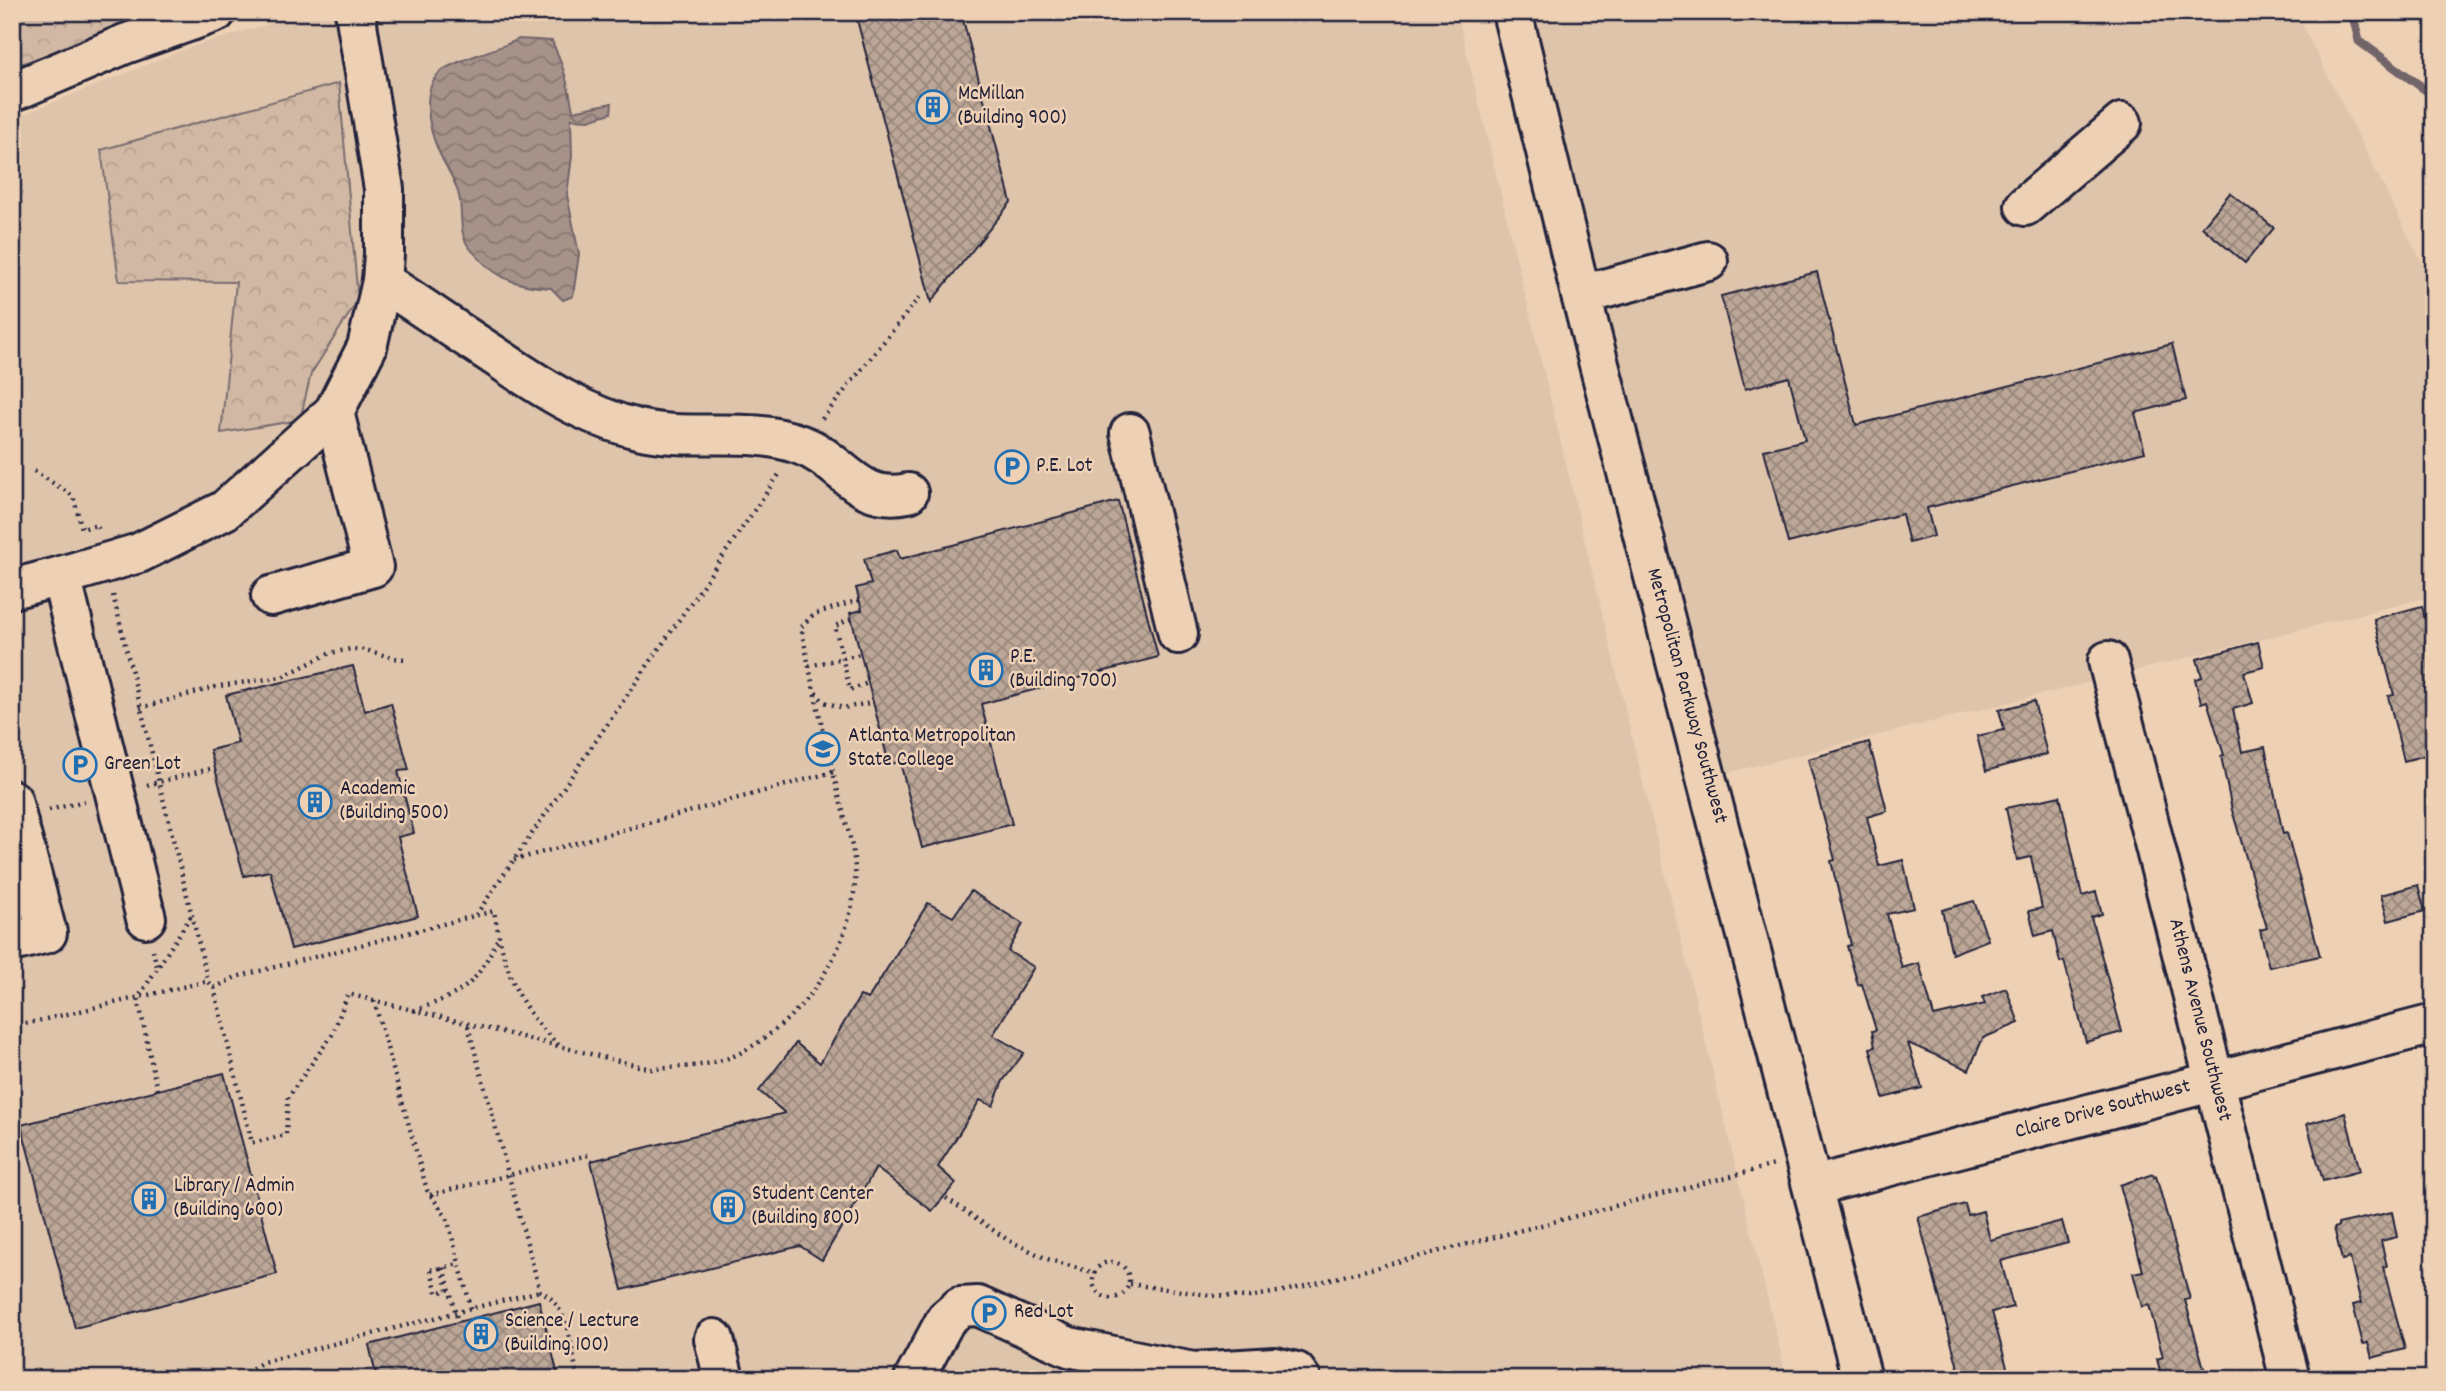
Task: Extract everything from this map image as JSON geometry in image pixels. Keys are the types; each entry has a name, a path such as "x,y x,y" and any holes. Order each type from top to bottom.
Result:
{"street":[{"path":"12,92 125,44 216,12"},
{"path":"12,589 139,553 225,510 334,412 367,347 382,281 384,254 384,189 355,12"},
{"name":"Metropolitan Parkway Southwest","path":"1512,12 1581,295 1862,1379"},
{"path":"2025,206 2122,123"},
{"path":"1581,295 1707,261"},
{"path":"382,281 543,388 600,418 640,430 682,435 755,437 802,445 819,454 860,487 891,496 908,493"},
{"path":"271,596 373,567 334,412"},
{"path":"1130,433 1178,634"},
{"path":"61,576 146,918"},
{"name":"Athens Avenue Southwest","path":"2108,662 2290,1379"},
{"path":"12,800 47,933 12,942"},
{"name":"Claire Drive Southwest","path":"1810,1171 2215,1081 2434,1024"},
{"path":"914,1379 946,1319 960,1307 978,1306 1069,1347 1193,1372 1275,1367 1296,1372 1301,1379"},
{"path":"714,1339 724,1379"}],"path":[{"path":"476,915 763,494 922,294"},
{"path":"34,471 73,496 82,529"},
{"path":"113,592 208,982 214,988 252,1143 286,1135 288,1097 332,1035 348,994 651,1069 694,1066 738,1054 777,1029 803,1004 828,969 846,926 855,883 852,846 803,644 802,628 814,614 859,600"},
{"path":"851,619 835,626 850,690 868,683"},
{"path":"140,708 219,686 282,677 330,653 351,649 407,659"},
{"path":"809,666 860,654"},
{"path":"814,691 824,702 844,708 870,703"},
{"path":"514,860 833,772"},
{"path":"55,809 74,803"},
{"path":"214,988 236,977 494,911 502,956 514,988 538,1027 562,1049"},
{"path":"157,1090 138,998 192,915"},
{"path":"414,1011 448,998 470,985 484,968 499,937"},
{"path":"12,1027 208,982"},
{"path":"373,1000 430,1195 447,1218 471,1308"},
{"path":"12,1001 19,1025"},
{"path":"468,1025 540,1291"},
{"path":"430,1195 588,1155"},
{"path":"1130,1284 1216,1296 1249,1297 1810,1171"},
{"path":"946,1198 1018,1244 1047,1259 1094,1273"},
{"path":"1114,1262 1128,1272 1130,1284 1123,1294 1112,1299 1106,1298 1096,1291 1093,1285 1094,1273 1102,1264 1114,1262"},
{"path":"458,1322 449,1289 447,1278 444,1267 431,1270 437,1293 448,1290 442,1268 451,1266 459,1264"},
{"path":"234,1379 263,1362 540,1291 553,1297 563,1315 578,1379"}],"shaded area":[{"name":"Atlanta Metropolitan State College","path":"309,12 1457,12 1787,1379 12,1379 12,119 190,47"},
{"path":"1513,12 2296,12 2434,287 2434,596 1699,780"}],"green space":[{"path":"12,12 167,12 12,67"},
{"path":"339,83 358,300 311,374 300,420 221,433 236,282 119,281 101,150"}],"water":[{"path":"519,39 552,41 565,75 573,111 612,103 611,113 589,120 571,119 572,156 567,195 579,254 573,296 563,300 551,288 526,285 495,273 469,247 463,235 458,190 439,152 428,111 430,89 440,72"}],"building":[{"name":"McMillan (Building 900)","path":"855,12 961,12 1011,202 931,302"},
{"path":"2230,193 2274,228 2245,263 2202,227"},
{"path":"1817,272 1856,425 2172,344 2186,400 2135,413 2145,452 1927,508 1934,536 1909,543 1902,514 1788,543 1764,450 1805,440 1789,377 1745,389 1721,296"},
{"name":"P.E. (Building 700)","path":"1118,501 1158,657 981,704 1012,824 922,848 900,762 889,764 850,613 862,610 856,588 871,584 864,559 897,550 900,559"},
{"path":"2422,606 2428,632 2434,631 2434,753 2404,761 2388,696 2394,695 2374,619"},
{"path":"2258,642 2264,667 2244,672 2253,703 2233,709 2242,752 2265,747 2283,834 2287,833 2320,956 2269,967 2260,930 2267,928 2232,810 2221,756 2224,755 2207,701 2201,703 2195,679 2202,677 2197,659"},
{"name":"Academic (Building 500)","path":"353,666 365,711 391,703 409,770 398,771 414,833 398,837 418,916 291,949 270,871 244,876 210,750 238,743 226,695"},
{"path":"2034,701 2047,754 1986,771 1977,736 2004,730 1999,710"},
{"path":"1869,742 1887,811 1867,817 1879,866 1903,860 1914,908 1887,914 1902,968 1919,963 1934,1016 1985,1004 1982,997 2006,988 2019,1023 1983,1038 1969,1070 1908,1043 1922,1088 1883,1098 1870,1048 1875,1047 1872,1031 1876,1030 1862,984 1858,985 1847,946 1851,945 1831,861 1835,860 1808,759"},
{"path":"2060,796 2082,896 2096,892 2102,914 2091,917 2122,1032 2086,1042 2064,961 2060,962 2053,931 2035,936 2029,911 2042,908 2031,857 2017,860 2006,808"},
{"path":"2418,885 2425,911 2388,921 2381,895"},
{"path":"971,891 1023,924 1008,951 1034,967 993,1035 1024,1053 1003,1081 993,1106 980,1100 938,1167 956,1183 932,1211 876,1168 822,1260 800,1246 622,1290 591,1161 785,1113 759,1091 796,1043 820,1063 860,996 868,999 928,903 953,917"},
{"path":"1974,901 1988,940 1952,954 1942,910"},
{"name":"Library / Admin (Building 600)","path":"224,1073 277,1274 75,1328 21,1125"},
{"path":"2345,1113 2360,1171 2323,1181 2307,1124"},
{"path":"2153,1174 2156,1176 2190,1299 2185,1300 2207,1379 2162,1379 2157,1359 2163,1357 2149,1305 2142,1307 2133,1273 2143,1271 2120,1185"},
{"path":"1965,1204 1968,1215 1983,1211 1990,1240 2062,1221 2068,1243 2001,1261 2013,1307 1992,1312 2008,1371 1981,1379 1961,1379 1918,1217"},
{"path":"2392,1212 2397,1237 2381,1241 2387,1266 2383,1267 2405,1349 2372,1358 2368,1343 2363,1344 2353,1305 2361,1303 2350,1258 2342,1260 2334,1228 2338,1227 2338,1224"},
{"name":"Science / Lecture (Building 100)","path":"539,1301 559,1379 377,1379 369,1345"}],"waterway":[{"path":"2352,12 2359,41 2434,96"}],"place":[{"name":"McMillan (Building 900)","path":"933,107"},
{"name":"P.E. Lot","path":"1012,467"},
{"name":"P.E. (Building 700)","path":"986,670"},
{"name":"Atlanta Metropolitan State College","path":"823,749"},
{"name":"Green Lot","path":"80,765"},
{"name":"Academic (Building 500)","path":"315,802"},
{"name":"Library / Admin (Building 600)","path":"149,1199"},
{"name":"Student Center (Building 800)","path":"728,1207"},
{"name":"Red Lot","path":"989,1313"},
{"name":"Science / Lecture (Building 100)","path":"481,1334"}]}
